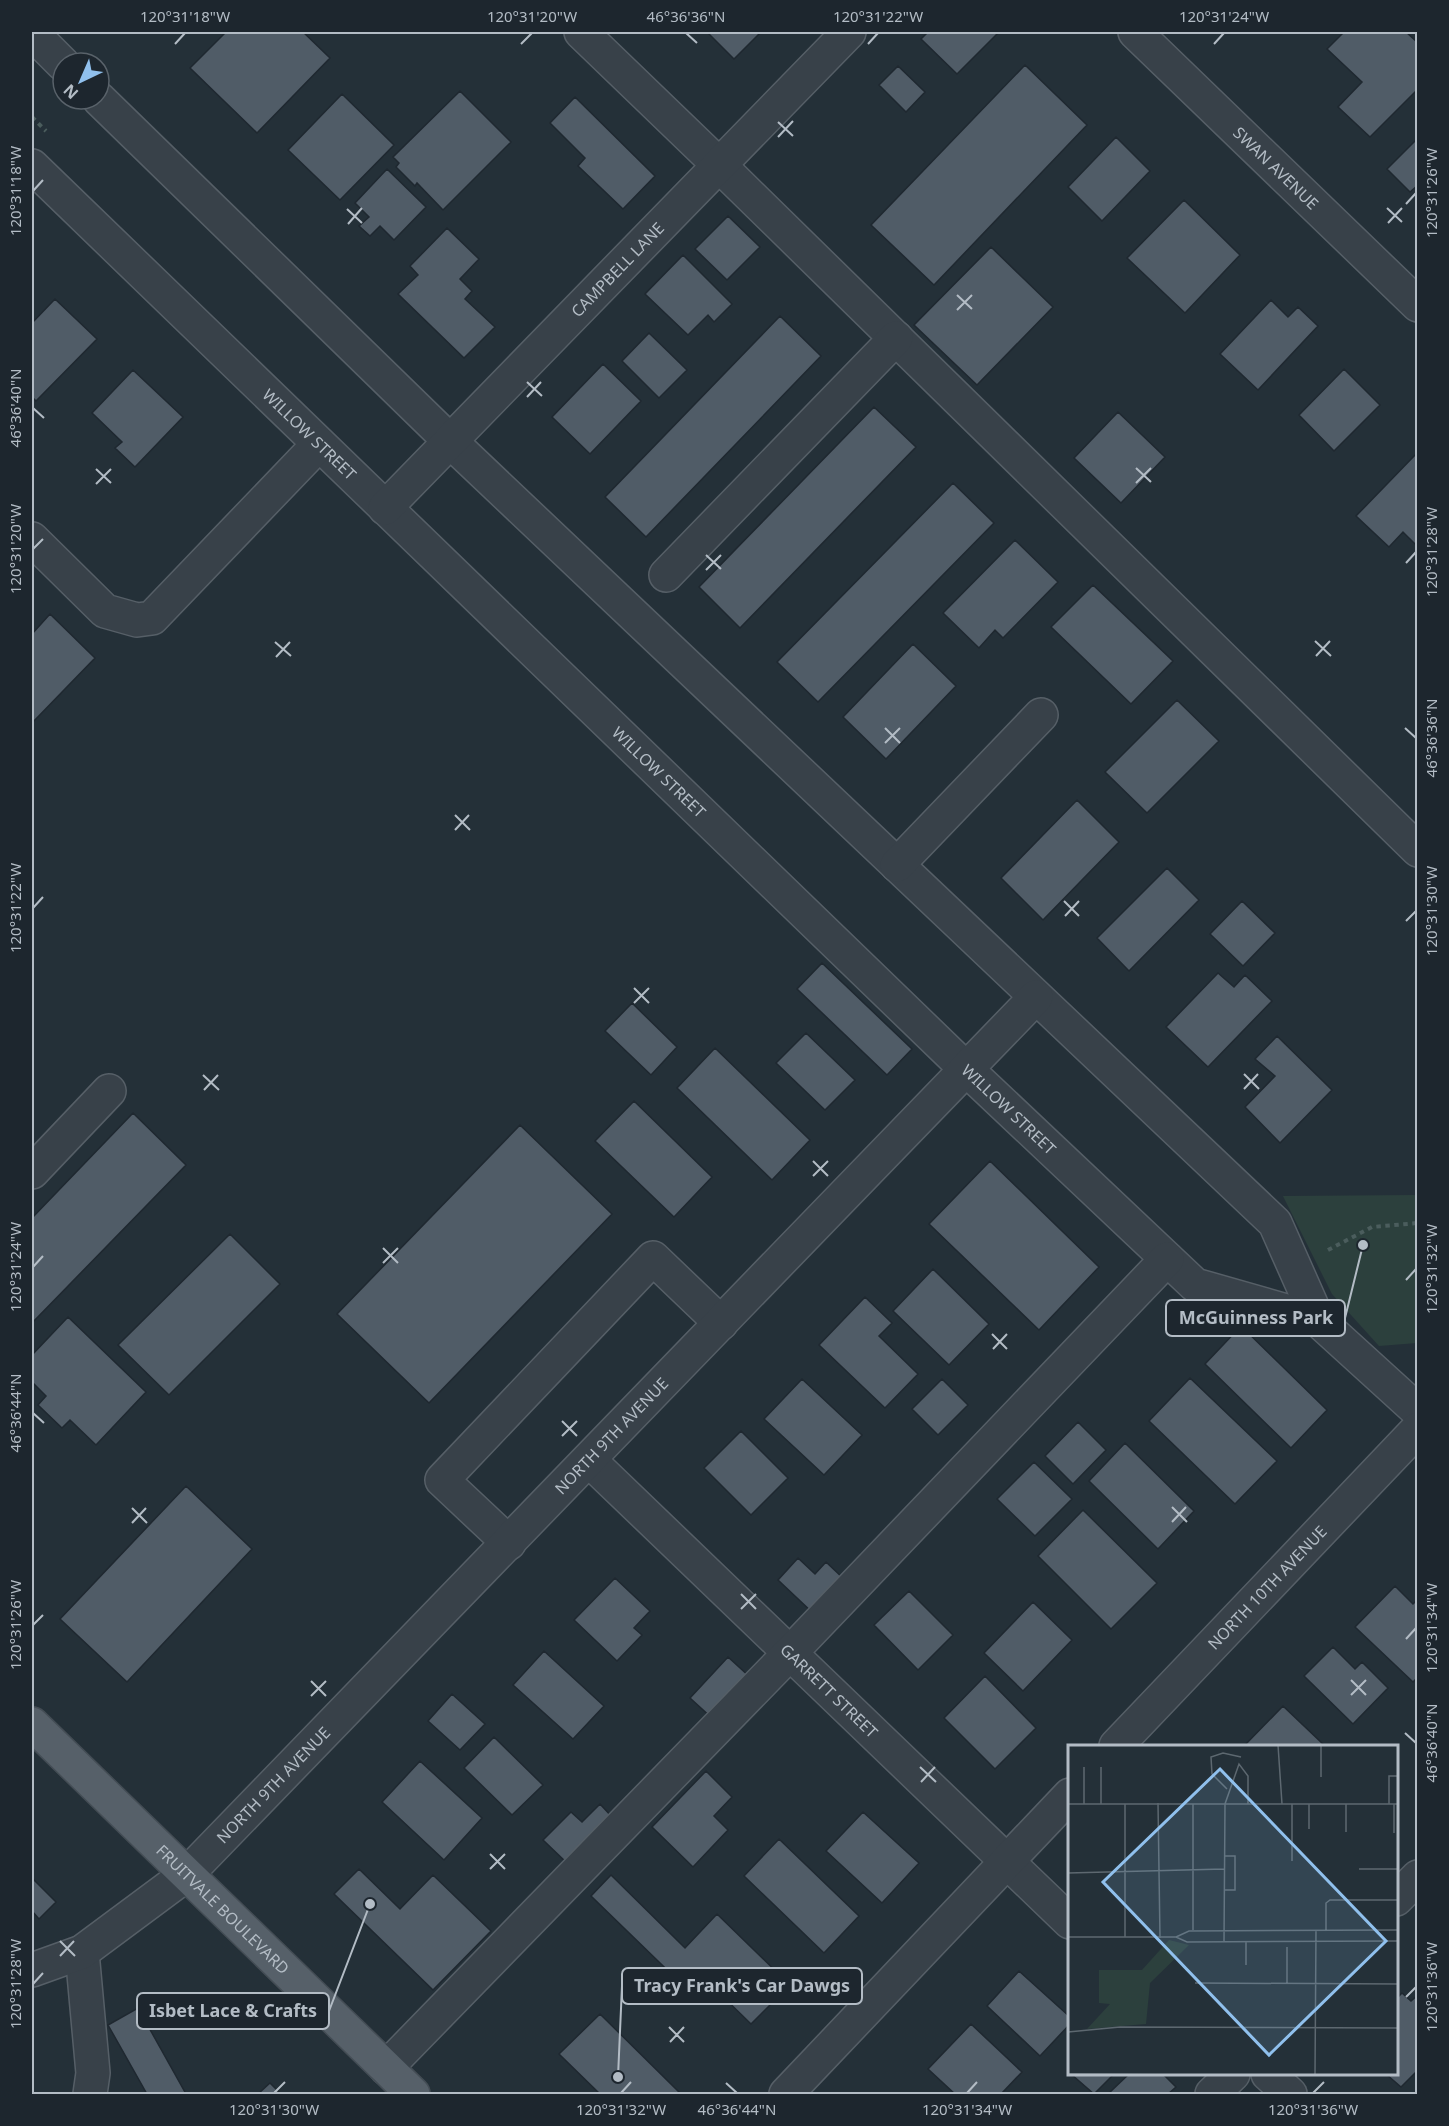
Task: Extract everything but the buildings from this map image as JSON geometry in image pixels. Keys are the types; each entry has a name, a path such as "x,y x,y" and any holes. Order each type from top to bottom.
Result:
{"main road":[{"name":"FRUITVALE BOULEVARD","path":"34,1732 187,1874 413,2094"}],"street":[{"path":"581,32 1418,850"},
{"name":"CAMPBELL LANE","path":"385,508 849,32"},
{"name":"SWAN AVENUE","path":"1135,32 1418,305"},
{"path":"32,33 51,52"},
{"name":"WILLOW STREET","path":"111,111 450,441 1275,1223 1318,1320 1418,1411"},
{"name":"WILLOW STREET","path":"32,166 965,1068 1195,1285 1318,1320"},
{"path":"666,575 896,338"},
{"path":"32,540 105,611 137,620 152,618 319,444"},
{"path":"897,865 1041,715"},
{"name":"NORTH 9TH AVENUE","path":"32,1970 82,1952 187,1874 1036,997"},
{"path":"32,1172 109,1091"},
{"path":"509,1543 442,1480 653,1258 721,1323"},
{"path":"386,2068 790,1653 1167,1259"},
{"name":"NORTH 10TH AVENUE","path":"1117,1745 1418,1429"},
{"name":"GARRETT STREET","path":"590,1460 1068,1920"},
{"path":"786,2094 1068,1797"},
{"path":"1398,1897 1418,1877"},
{"path":"82,1952 93,2073 90,2094"},
{"path":"1212,2094 1231,2075"},
{"path":"1270,2075 1290,2094"}],"path":[{"path":"1294,1267 1372,1227 1418,1223"}],"green space":[{"path":"1417,1195 1417,1343 1379,1346 1332,1294 1283,1196"}],"place":[{"name":"McGuinness Park","path":"1363,1245"},
{"name":"Isbet Lace & Crafts","path":"370,1904"},
{"name":"Tracy Frank's Car Dawgs","path":"618,2077"}]}
